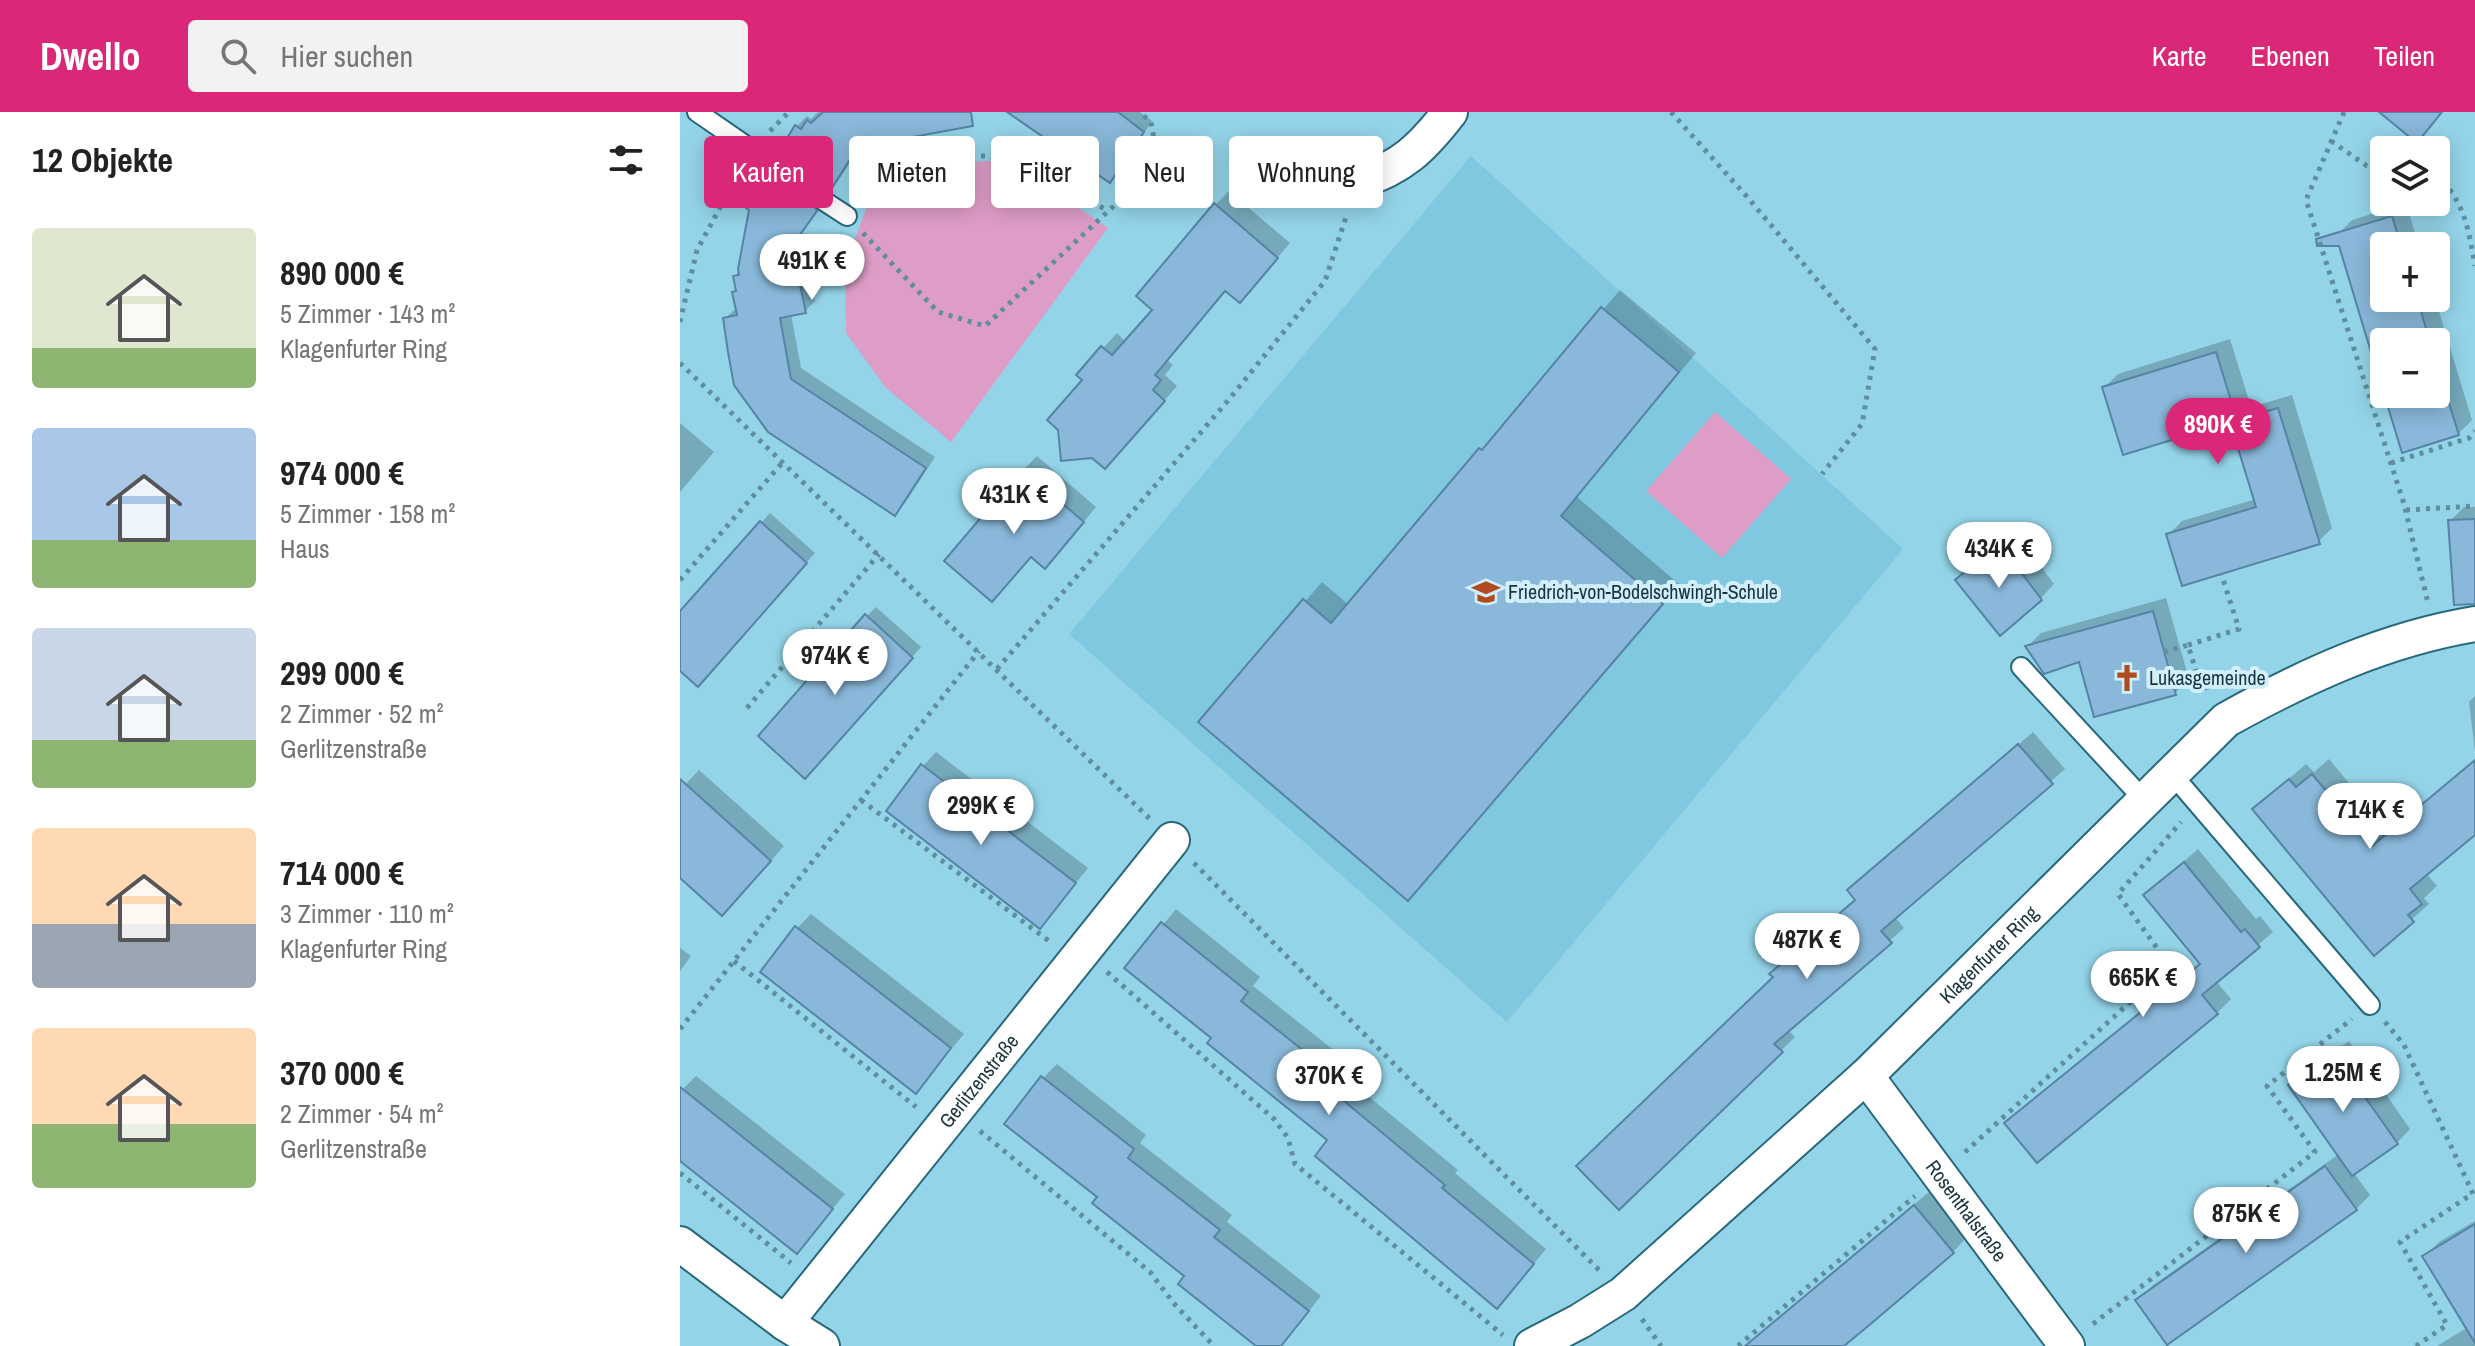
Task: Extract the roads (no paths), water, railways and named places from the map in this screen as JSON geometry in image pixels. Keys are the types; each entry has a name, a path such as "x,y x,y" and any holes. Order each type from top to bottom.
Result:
{"street":[{"path":"1383,174 1408,159 1450,112"},
{"name":"Klagenfurter Ring","path":"1518,1341 1580,1321 1623,1294 1866,1076 2226,720 2276,692 2363,653 2435,631 2475,624"},
{"name":"Gerlitzenstraße","path":"785,1323 1172,840"},
{"name":"Rosenthalstraße","path":"1866,1076 2067,1345"},
{"path":"680,1244 785,1323 822,1346"}],"lane":[{"path":"697,112 732,136"},
{"path":"833,207 847,216"},
{"path":"2021,667 2145,801"},
{"path":"2172,774 2370,1005"}],"place":[{"name":"Friedrich-von-Bodelschwingh-Schule","path":"1486,592"},
{"name":"Lukasgemeinde","path":"2127,678"}]}
